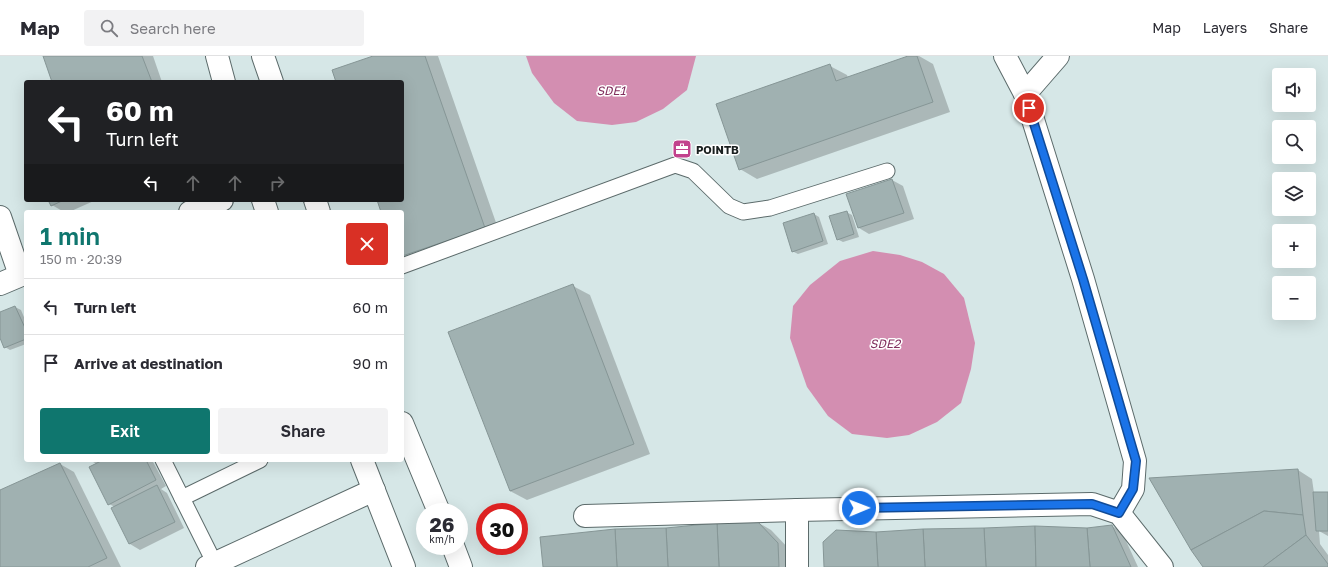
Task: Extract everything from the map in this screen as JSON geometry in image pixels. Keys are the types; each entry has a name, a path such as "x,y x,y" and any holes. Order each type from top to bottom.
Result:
{"street":[{"path":"217,56 223,80"},
{"path":"263,56 271,80"},
{"path":"1005,56 1025,94 1083,279 1136,461 1133,489 1119,513"},
{"path":"1025,94 1058,56"},
{"path":"195,210 217,202"},
{"path":"0,217 23,274 0,284"},
{"path":"404,427 435,503"},
{"path":"363,462 404,567"},
{"path":"211,565 374,490"},
{"path":"585,516 1092,504 1119,513 1162,567"},
{"path":"797,510 797,567"},
{"path":"456,555 461,567"}],"lane":[{"path":"404,265 675,165 693,171 729,206 743,212 770,208 887,171"},
{"path":"164,462 182,498 211,565"},
{"path":"182,498 256,462"}],"water":[{"name":"SDE1","path":"526,56 696,56 687,90 663,109 636,122 612,125 577,121 554,103 532,73"},
{"name":"SDE2","path":"873,251 900,255 922,262 944,274 964,298 975,343 971,369 961,403 937,422 909,435 887,438 852,434 828,416 807,387 790,338 793,306 810,285 840,261"}],"building":[{"path":"43,56 142,56 151,80 51,80"},
{"path":"373,56 425,56 485,228 404,255 404,210 380,210 378,202 404,202 404,80 335,80 332,70"},
{"path":"908,56 917,56 933,102 739,170 716,104 830,64 836,81"},
{"path":"892,179 904,213 858,228 846,194"},
{"path":"49,202 60,202 51,206"},
{"path":"847,211 854,234 837,240 829,216"},
{"path":"814,213 823,241 792,252 783,223"},
{"path":"573,284 634,444 510,491 448,332"},
{"path":"15,306 24,326 24,340 4,348 0,338 0,312"},
{"path":"99,462 147,462 156,480 108,505 89,467"},
{"path":"60,463 107,558 88,567 0,567 0,490"},
{"path":"1298,469 1303,515 1264,511 1191,550 1149,478"},
{"path":"157,485 175,522 129,544 111,508"},
{"path":"1313,492 1328,492 1328,531 1316,531"},
{"path":"1264,511 1303,515 1306,535 1263,567 1203,567 1191,550"},
{"path":"757,521 778,543 779,567 719,567 717,523"},
{"path":"717,523 719,567 668,567 666,528"},
{"path":"1112,525 1131,567 1090,567 1087,528"},
{"path":"1035,526 1036,567 986,567 984,528"},
{"path":"1035,526 1087,528 1090,567 1036,567"},
{"path":"666,528 668,567 617,567 615,529"},
{"path":"984,528 986,567 925,567 923,529"},
{"path":"615,529 617,567 543,567 540,537"},
{"path":"923,529 925,567 878,567 876,532"},
{"path":"836,530 876,532 878,567 824,567 823,542"},
{"path":"1306,535 1328,564 1328,567 1263,567"}],"place":[{"name":"POINTB","path":"682,149"}],"route":[{"path":"859,508 1092,504 1119,513 1133,489 1136,461 1083,279 1029,108"}]}
